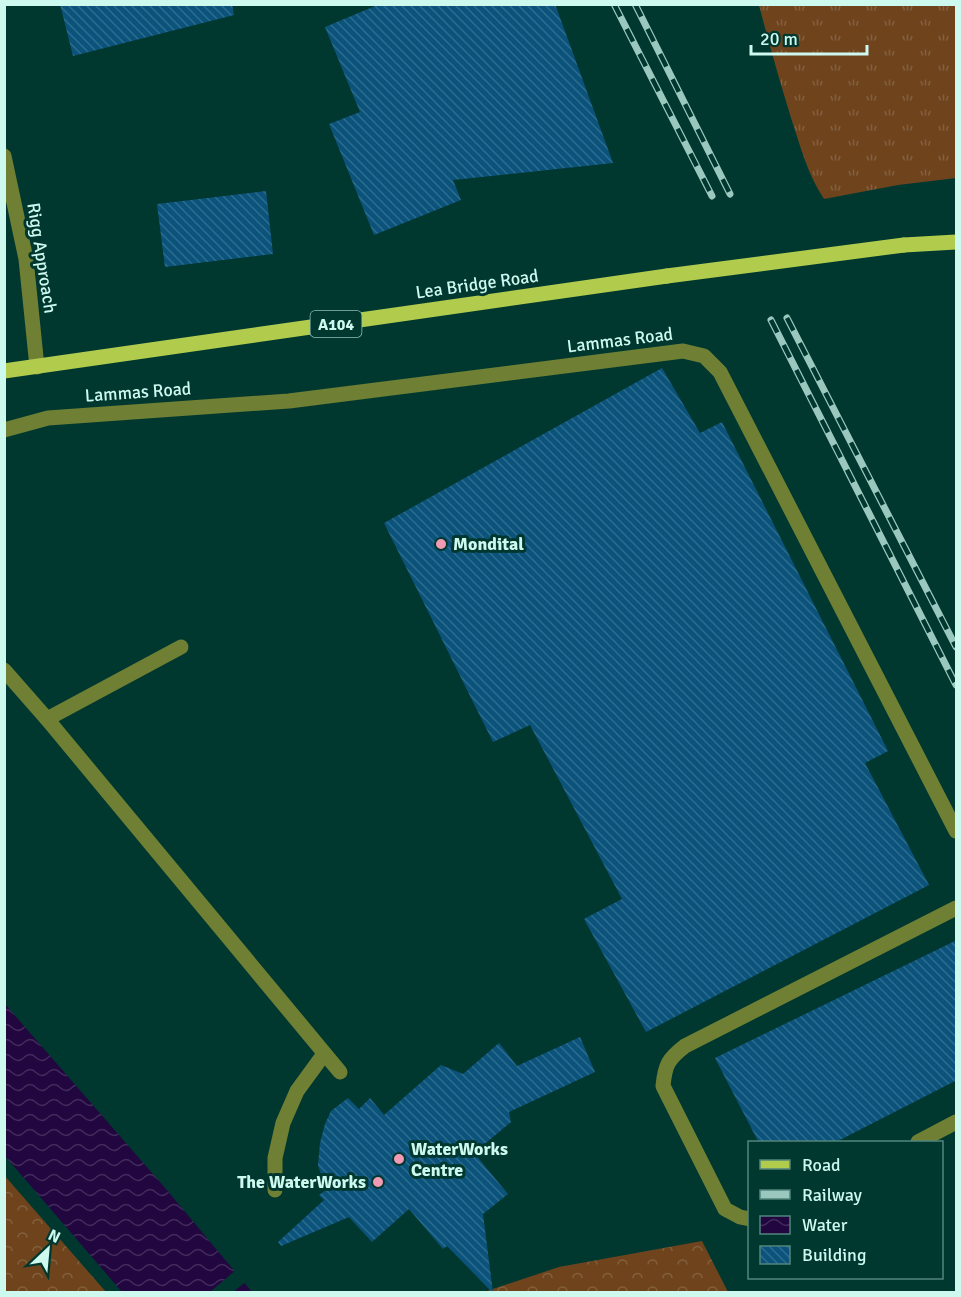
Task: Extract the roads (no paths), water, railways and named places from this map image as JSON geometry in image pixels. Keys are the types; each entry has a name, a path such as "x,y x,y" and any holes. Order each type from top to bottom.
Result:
{"main road":[{"name":"Lea Bridge Road","path":"4,371 667,276 904,246 957,242"}],"street":[{"name":"Rigg Approach","path":"4,156 26,259 37,367"},
{"name":"Lammas Road","path":"4,430 48,418 289,401 683,351 704,356 720,372 957,831"},
{"path":"47,719 181,647"},
{"path":"4,670 340,1072"},
{"path":"748,1219 725,1209 663,1086 665,1069 672,1056 685,1046 957,908"},
{"path":"274,1190 275,1158 283,1123 297,1091 324,1054"},
{"path":"922,1141 957,1122"}],"water":[{"path":"4,1003 166,1189 252,1292 122,1292 5,1156"}],"railway":[{"path":"614,4 712,196"},
{"path":"635,4 730,194"},
{"path":"787,318 956,647"},
{"path":"771,320 956,685"}],"place":[{"name":"Mondital","path":"441,544"},
{"name":"WaterWorks Centre","path":"399,1159"},
{"name":"The WaterWorks","path":"378,1182"}]}
